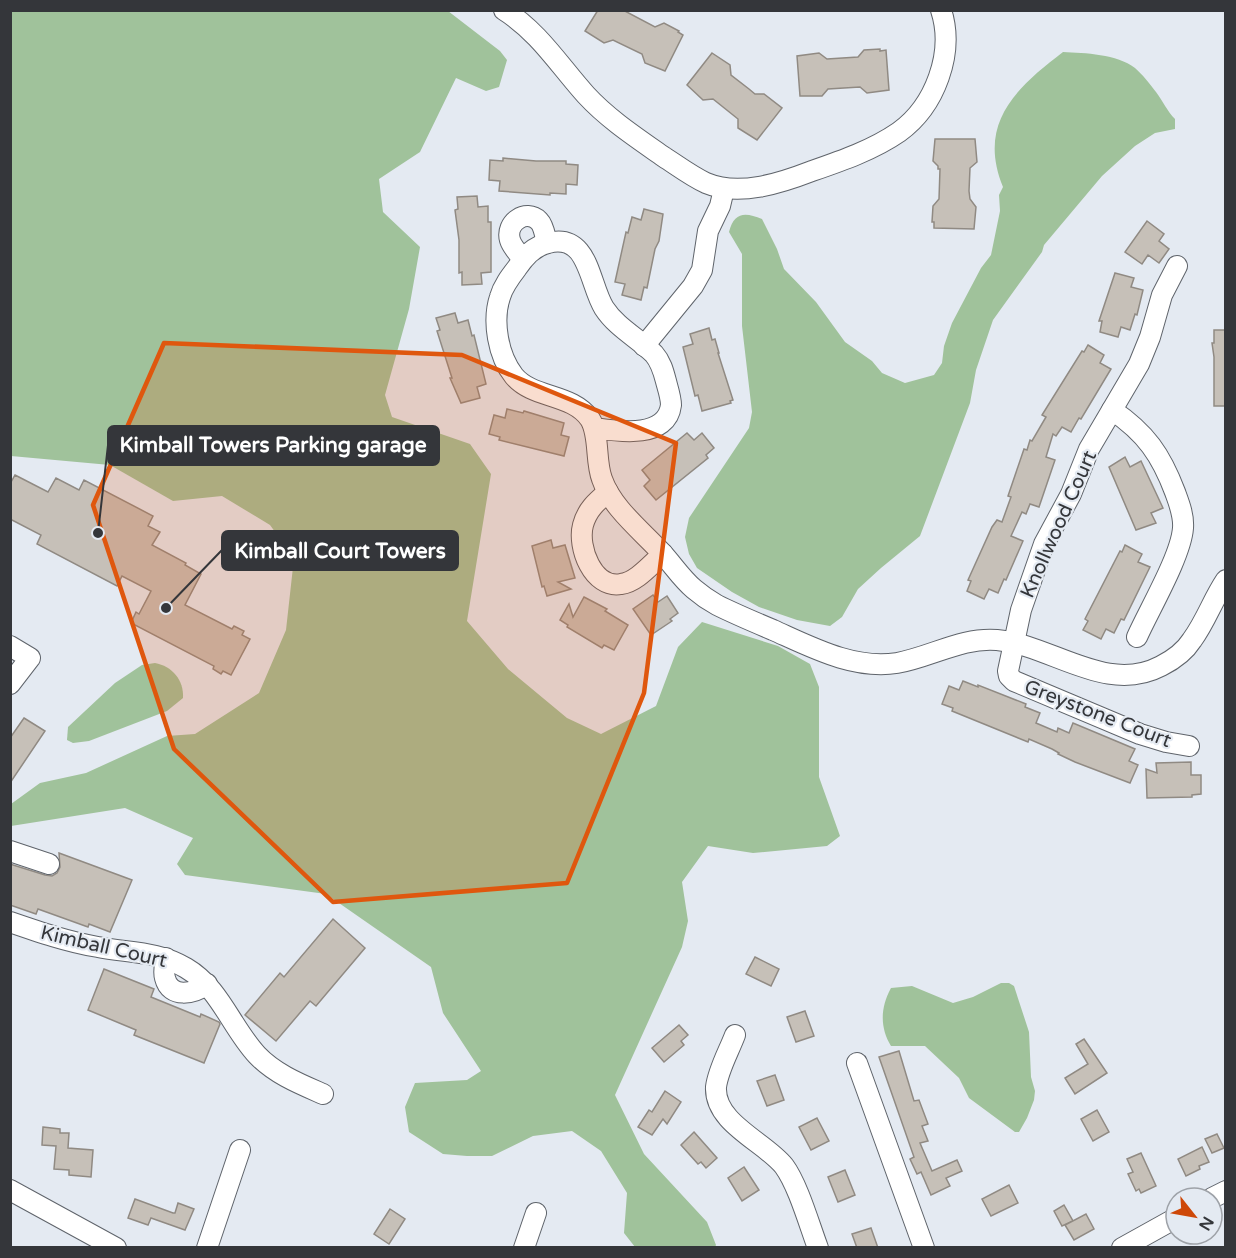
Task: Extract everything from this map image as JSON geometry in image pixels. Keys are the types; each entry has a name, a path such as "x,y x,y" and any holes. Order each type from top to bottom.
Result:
{"street":[{"path":"504,10 543,42 585,94 609,117 691,175 707,184 724,189 752,187 804,174 872,146 900,130 926,103 938,79 945,40 941,10"},
{"path":"644,346 693,286 702,270 708,231 720,206 724,189"},
{"path":"523,259 509,237 510,227 516,220 526,216 536,218 542,226 548,243"},
{"path":"594,428 639,432 651,428 667,416 671,402 663,370 655,355 623,329 605,309 581,252 563,242 548,243 523,259 504,286 497,307 498,335 508,367 526,386 584,412 594,428 597,463 608,492 692,588 711,602 812,648 842,658 873,664 890,664 974,641 990,639 1014,643 1108,674 1126,676 1143,673 1166,664 1186,647 1204,621 1226,580"},
{"name":"Knollwood Court","path":"1009,676 1008,671 1026,591 1044,544 1071,494 1089,449 1139,364 1162,295 1178,266"},
{"path":"1112,410 1140,431 1153,446 1170,479 1183,521 1182,536 1137,638"},
{"path":"608,492 592,506 582,528 584,552 595,572 610,584 624,584 663,554"},
{"path":"10,646 30,658 10,684"},
{"name":"Greystone Court","path":"1009,676 1014,681 1140,734 1189,746"},
{"path":"10,850 49,864"},
{"name":"Kimball Court","path":"10,922 87,945 144,952 166,958 186,968 207,984 246,1042 262,1060 296,1082 323,1094"},
{"path":"735,1035 716,1086 720,1105 736,1126 784,1167 818,1248"},
{"path":"856,1064 924,1248"},
{"path":"207,1248 240,1150"},
{"path":"10,1190 116,1248"},
{"path":"524,1248 536,1213"},
{"path":"1132,1245 1164,1225"}],"highlighted area":[{"path":"164,343 462,355 676,443 644,693 567,883 333,902 174,749 93,505"}],"green space":[{"path":"11,10 448,11 500,51 507,60 499,87 486,91 456,78 420,152 379,179 383,212 420,247 409,309 385,395 392,417 470,444 491,474 467,621 508,669 567,718 601,734 656,706 678,647 702,622 778,646 810,664 819,687 819,777 840,836 827,846 753,853 708,846 682,882 688,921 682,947 615,1095 644,1154 707,1222 715,1247 635,1247 624,1233 627,1193 601,1151 572,1131 533,1136 492,1156 443,1154 409,1132 405,1107 415,1083 467,1080 481,1071 443,1013 431,967 326,894 185,875 177,864 193,838 125,808 11,826 11,804 40,783 86,773 167,736 195,734 259,693 286,630 294,558 270,525 222,496 173,501 110,465 11,456"},
{"path":"1063,52 1110,57 1128,63 1143,76 1158,95 1175,119 1175,129 1155,133 1135,146 1102,176 1044,245 1042,252 993,320 976,370 970,403 920,536 858,589 842,617 830,626 797,620 759,607 732,592 697,568 689,554 685,537 689,518 749,428 752,412 742,326 742,254 729,232 731,225 741,215 762,219 784,269 816,302 845,342 872,361 882,373 905,383 934,375 942,363 944,346 952,323 981,268 991,255 1000,211 999,195 1003,187 996,164 995,144 998,126 1006,109 1030,79"},
{"path":"155,663 167,667 176,675 183,691 183,698 167,711 89,741 73,743 67,740 68,727 115,683 142,665"},
{"path":"1001,983 1014,986 1029,1032 1031,1077 1035,1091 1027,1118 1019,1132 1015,1132 969,1098 959,1078 925,1046 891,1046 883,1025 883,1010 891,988 912,986 953,1003 973,997"}],"building":[{"path":"598,10 623,10 655,27 664,23 679,31 683,35 665,71 645,63 642,54 613,40 604,43 585,31"},
{"path":"880,49 880,51 886,50 889,90 867,93 860,87 828,89 822,96 800,96 797,56 819,53 827,59 858,57 864,50"},
{"path":"712,53 730,65 731,75 755,94 764,94 782,108 757,140 738,128 738,119 713,99 703,100 687,85"},
{"path":"935,139 975,139 977,162 970,168 969,191 970,199 976,207 974,229 934,228 933,206 939,199 940,169 933,161"},
{"path":"503,158 566,161 566,164 578,165 577,185 566,184 566,194 499,191 500,181 489,180 490,160 503,161"},
{"path":"477,196 478,207 488,206 488,222 491,222 491,272 481,273 482,284 462,285 462,272 459,273 459,240 455,210 458,209 457,197"},
{"path":"644,209 663,214 647,288 644,287 641,300 622,295 625,284 615,282 626,232 628,233 632,217 641,220"},
{"path":"1147,221 1164,234 1159,241 1169,249 1159,263 1148,255 1142,264 1125,252"},
{"path":"1115,273 1134,278 1131,287 1143,290 1137,315 1135,314 1130,330 1121,327 1118,337 1100,332 1102,321 1099,321"},
{"path":"455,313 458,323 468,320 486,384 477,387 480,398 461,403 450,378 452,378 437,331 440,330 436,318"},
{"path":"709,328 712,340 715,339 733,400 730,401 731,403 702,411 698,395 695,396 683,347 693,344 690,334"},
{"path":"1214,330 1226,330 1226,406 1214,406 1212,343 1214,343"},
{"path":"1088,345 1104,355 1100,363 1111,369 1071,432 1062,427 1056,436 1053,434 1046,457 1055,460 1039,507 1030,504 1026,514 1022,512 1011,536 1023,541 1006,580 1004,579 998,593 989,589 984,599 967,591 971,581 968,580 992,527 997,520 1002,522 1024,449 1027,450 1030,440 1032,441 1046,417 1042,415"},
{"path":"507,409 523,413 524,411 564,423 561,435 569,437 564,456 499,440 500,437 489,434 494,415 505,418"},
{"path":"687,433 694,440 702,433 714,448 706,455 708,458 656,500 644,486 650,480 642,470"},
{"path":"1125,457 1130,467 1141,461 1163,508 1151,513 1156,523 1136,530 1109,467"},
{"path":"15,475 48,492 56,478 79,490 84,480 153,516 148,526 160,532 152,545 186,563 185,565 201,574 185,605 232,629 234,626 244,631 242,635 250,639 231,675 223,671 221,674 213,669 214,666 131,623 136,612 139,614 151,591 122,576 117,586 37,544 41,535 10,519 10,484"},
{"path":"551,540 553,548 565,545 575,578 558,582 571,589 547,596 544,586 542,587 532,546"},
{"path":"1125,545 1142,554 1138,562 1150,567 1124,620 1121,619 1114,633 1106,629 1101,639 1083,630 1088,621 1085,619"},
{"path":"653,595 658,602 667,596 678,613 670,619 672,621 651,635 633,609"},
{"path":"584,597 607,609 605,611 628,625 614,650 604,645 602,648 567,627 568,625 560,620 569,604 573,617"},
{"path":"963,681 1026,704 1025,707 1040,713 1036,723 1057,732 1058,728 1069,733 1073,723 1135,749 1129,761 1138,765 1130,783 1075,762 1029,739 1028,742 952,711 953,708 942,704 949,686 959,690"},
{"path":"24,718 45,731 10,783 10,738"},
{"path":"1191,762 1191,775 1201,775 1201,794 1192,795 1192,797 1147,798 1146,769 1157,773 1156,763"},
{"path":"59,853 132,880 110,932 89,924 88,927 38,909 36,914 10,905 10,864 52,876 60,867"},
{"path":"333,919 365,948 316,1006 310,1001 276,1041 245,1015 280,973 284,977"},
{"path":"755,957 779,969 771,986 746,974"},
{"path":"104,969 154,989 151,997 200,1017 201,1014 219,1022 204,1063 134,1035 136,1030 88,1010"},
{"path":"805,1011 814,1036 796,1042 787,1017"},
{"path":"679,1025 688,1035 681,1041 684,1045 664,1062 652,1048"},
{"path":"1084,1039 1107,1073 1075,1094 1065,1078 1088,1064 1076,1044"},
{"path":"899,1051 914,1101 919,1100 928,1124 922,1126 928,1141 920,1143 932,1171 957,1160 962,1171 946,1178 950,1186 931,1195 921,1172 917,1174 910,1159 914,1157 879,1057"},
{"path":"775,1075 784,1100 767,1106 757,1081"},
{"path":"665,1091 681,1102 667,1124 663,1119 652,1135 638,1127 649,1110 652,1112"},
{"path":"1097,1110 1109,1132 1093,1141 1081,1119"},
{"path":"817,1118 829,1141 811,1150 799,1127"},
{"path":"43,1127 60,1129 60,1133 69,1133 68,1148 93,1150 91,1177 69,1175 69,1170 54,1169 56,1146 42,1145"},
{"path":"694,1132 717,1158 706,1168 701,1162 698,1164 681,1145"},
{"path":"1217,1134 1224,1148 1212,1153 1205,1139"},
{"path":"1202,1147 1209,1162 1186,1176 1178,1159"},
{"path":"1141,1153 1156,1186 1141,1193 1139,1189 1136,1191 1128,1174 1133,1172 1127,1159"},
{"path":"744,1167 759,1190 742,1201 728,1178"},
{"path":"845,1170 855,1195 838,1202 828,1177"},
{"path":"1009,1185 1018,1203 991,1216 982,1199"},
{"path":"135,1199 173,1213 178,1203 194,1209 185,1230 151,1218 148,1225 128,1218"},
{"path":"1064,1205 1073,1221 1062,1226 1054,1211"},
{"path":"390,1209 405,1219 389,1244 374,1234"},
{"path":"1086,1214 1094,1229 1074,1240 1065,1225"},
{"path":"871,1228 878,1248 857,1248 852,1234"}],"place":[{"name":"Kimball Towers Parking garage","path":"98,533"},
{"name":"Kimball Court Towers","path":"166,608"}]}
